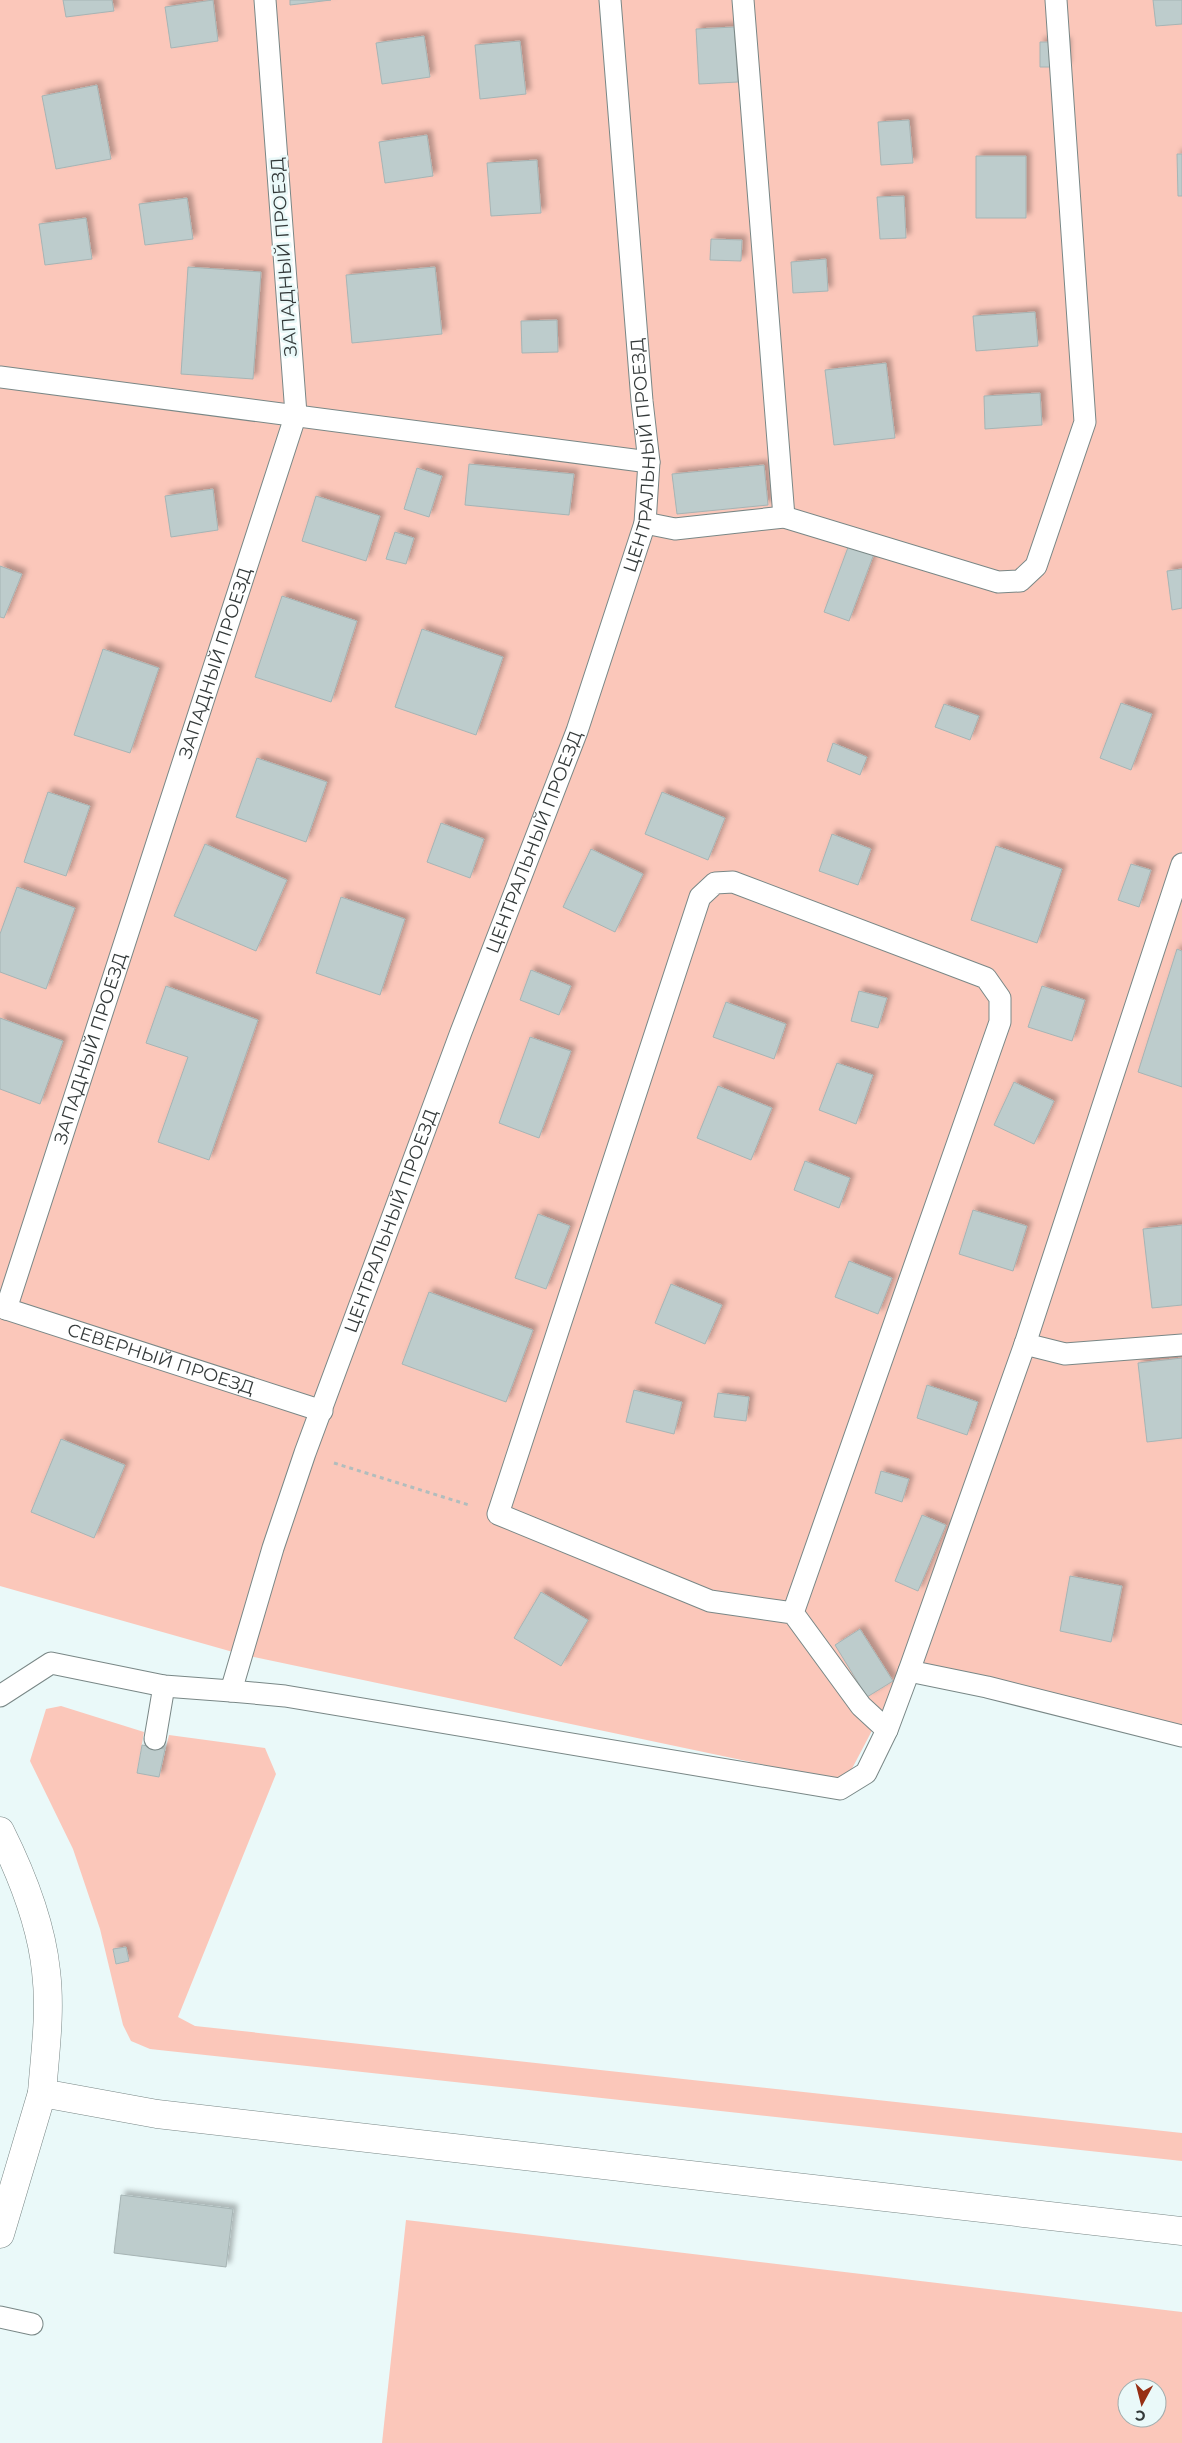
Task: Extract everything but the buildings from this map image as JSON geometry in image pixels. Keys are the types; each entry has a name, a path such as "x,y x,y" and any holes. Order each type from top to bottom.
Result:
{"street":[{"path":"0,1830 21,1873 38,1928 46,1970 48,2004 42,2093 0,2234"},
{"path":"42,2093 158,2114 1182,2231"}],"lane":[{"name":"ЗАПАДНЫЙ ПРОЕЗД","path":"3,1308 296,414 265,0"},
{"name":"ЦЕНТРАЛЬНЫЙ ПРОЕЗД","path":"231,1691 240,1654 305,1453 461,1032 577,731 645,523 649,462 642,401 610,0"},
{"path":"743,0 784,517"},
{"path":"645,523 675,529 784,517 998,582 1020,581 1036,566 1085,422 1056,0"},
{"path":"0,377 296,414 649,462"},
{"path":"0,1696 51,1663 164,1686 286,1696 840,1789 866,1772 887,1730 909,1671 1025,1344 1182,864"},
{"path":"793,1613 1000,1022 1000,998 986,978 733,882 714,883 700,897 498,1514 710,1602 793,1613 861,1706 887,1730"},
{"name":"СЕВЕРНЫЙ ПРОЕЗД","path":"3,1308 322,1411"},
{"path":"1025,1344 1064,1354 1182,1345"},
{"path":"909,1671 987,1687 1182,1736"},
{"path":"155,1739 164,1686"},
{"path":"0,2317 32,2324"}],"path":[{"path":"305,1453 498,1514"}],"shaded area":[{"path":"0,0 1182,0 1182,1727 908,1662 845,1782 240,1654 0,1586"},
{"path":"61,1706 144,1732 137,1772 159,1777 169,1735 265,1748 276,1774 178,2017 195,2026 1182,2133 1182,2161 150,2049 131,2041 123,2025 100,1929 73,1849 30,1761 46,1709","holes":["126,1947 129,1961 116,1964 113,1950"]},
{"path":"406,2220 1182,2312 1182,2443 382,2443"}]}
